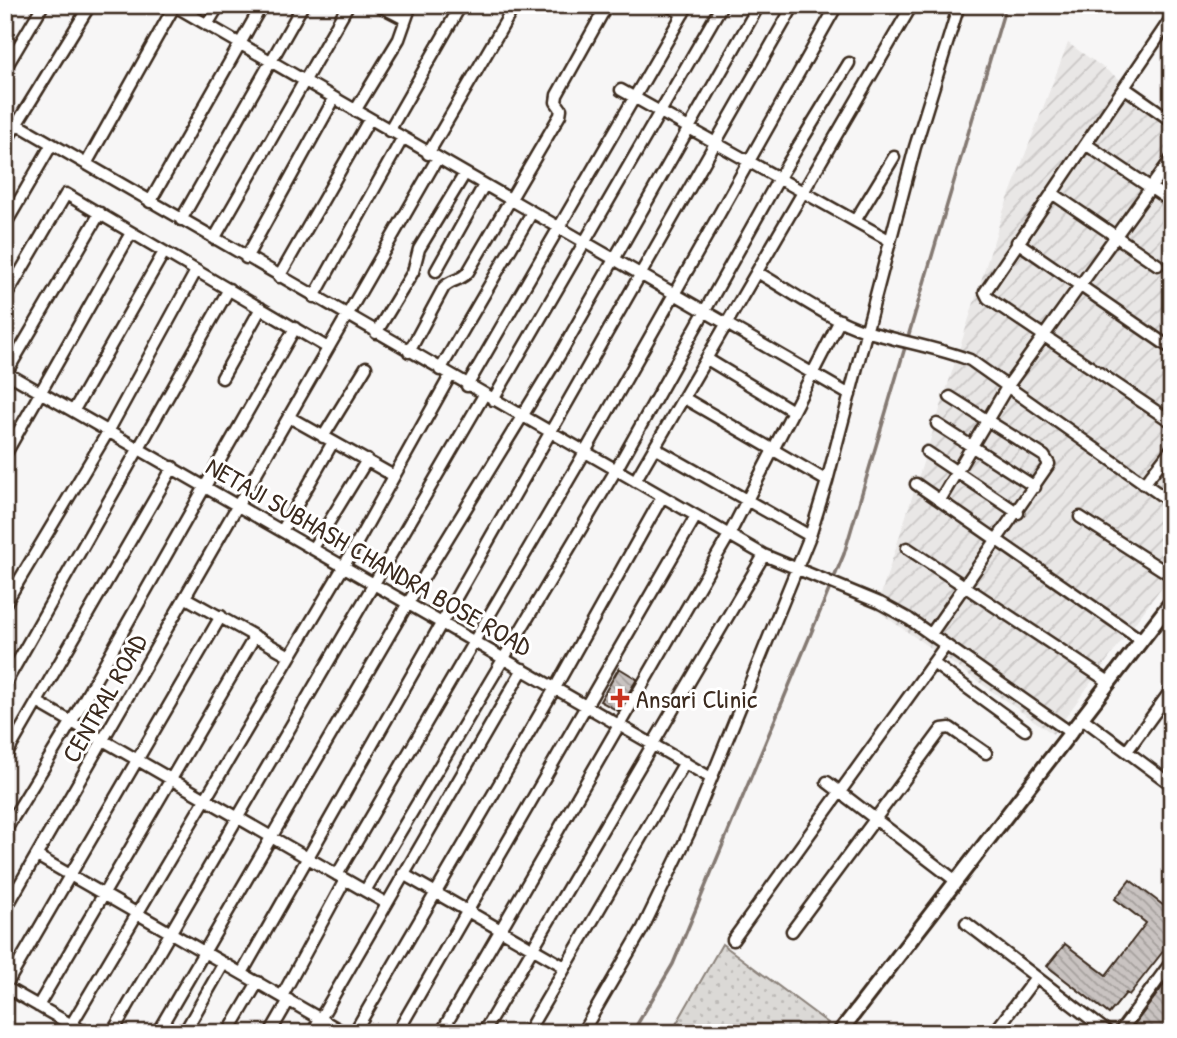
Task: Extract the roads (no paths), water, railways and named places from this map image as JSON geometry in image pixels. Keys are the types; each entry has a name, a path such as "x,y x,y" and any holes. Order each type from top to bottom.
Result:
{"street":[{"path":"5,69 43,5"},
{"path":"5,143 90,5"},
{"path":"207,25 219,5"},
{"path":"150,202 262,5"},
{"path":"181,220 303,5"},
{"path":"214,239 348,5"},
{"path":"378,5 405,19"},
{"path":"355,111 399,39 411,5"},
{"path":"389,131 461,5"},
{"name":"CENTRAL ROAD","path":"5,910 289,418 515,5"},
{"path":"409,352 444,287 449,281 462,279 468,272 560,115 557,95 605,9 589,5"},
{"path":"467,386 685,10 667,5"},
{"path":"113,1033 375,583 662,113 722,5"},
{"path":"157,1033 408,603 559,356 759,5"},
{"path":"242,973 794,5"},
{"path":"270,1033 341,877 472,640 584,452 837,5"},
{"path":"635,481 912,5"},
{"path":"582,1033 643,928 689,833 810,536 871,332 889,240 959,5"},
{"path":"86,164 174,6 510,202 850,395"},
{"path":"1172,17 985,292 988,298 1172,422"},
{"path":"365,891 616,470 779,178 849,63"},
{"path":"1125,88 1172,121"},
{"path":"621,90 889,240"},
{"path":"246,258 334,99"},
{"path":"5,117 550,434 764,555 880,603 931,634 1070,733"},
{"path":"279,277 369,120"},
{"path":"314,297 402,139"},
{"path":"5,225 52,144"},
{"path":"1087,145 1172,202"},
{"path":"855,221 894,157"},
{"path":"940,500 958,474 1007,387 1042,335 1172,158"},
{"path":"376,333 413,272 419,249 464,175"},
{"path":"436,271 484,187"},
{"path":"1052,193 1158,265"},
{"path":"5,298 66,194 328,348"},
{"path":"6,373 100,213"},
{"path":"440,370 531,214"},
{"path":"5,455 131,233"},
{"path":"1017,242 1172,349"},
{"path":"74,410 164,252"},
{"path":"5,604 108,430 196,271"},
{"path":"757,272 840,320 871,332 970,360 1172,503"},
{"path":"5,684 229,289"},
{"path":"222,378 261,308"},
{"path":"441,1033 729,535 840,320"},
{"path":"5,831 72,721 295,328"},
{"path":"707,359 793,411"},
{"path":"282,531 366,367"},
{"name":"NETAJI SUBHASH CHANDRA BOSE ROAD","path":"6,373 712,778"},
{"path":"71,1024 344,566 450,376"},
{"path":"931,634 1048,468 1048,460 950,397"},
{"path":"684,398 827,481"},
{"path":"289,418 394,475"},
{"path":"936,424 1035,487"},
{"path":"655,448 810,536"},
{"path":"1144,484 1172,448"},
{"path":"927,452 1018,513"},
{"path":"313,548 367,460"},
{"path":"5,757 173,467"},
{"path":"916,484 1141,640"},
{"path":"354,1033 555,688 662,496"},
{"path":"397,1033 696,516"},
{"path":"1080,517 1172,576"},
{"path":"907,548 1109,682"},
{"path":"483,1033 764,555"},
{"path":"186,598 290,656"},
{"path":"839,1033 1170,606"},
{"path":"86,1033 5,987 221,616"},
{"path":"38,1006 256,636"},
{"path":"733,940 946,645"},
{"path":"933,663 1025,730"},
{"path":"312,1033 523,669"},
{"path":"1127,751 1172,690"},
{"path":"37,702 386,904"},
{"path":"1082,718 1172,785"},
{"path":"792,931 942,729 950,728 986,753"},
{"path":"527,1033 685,762"},
{"path":"827,782 956,881"},
{"path":"37,856 345,1033"},
{"path":"403,874 565,967"},
{"path":"966,923 1110,1033"},
{"path":"1119,1033 1172,961"},
{"path":"184,1033 224,963"},
{"path":"994,1033 1036,977"},
{"path":"228,1033 258,982"},
{"path":"5,1029 13,1033"}],"waterway":[{"path":"632,1033 673,964 844,554 1006,5"}],"place":[{"name":"Ansari Clinic","path":"620,698"}]}
